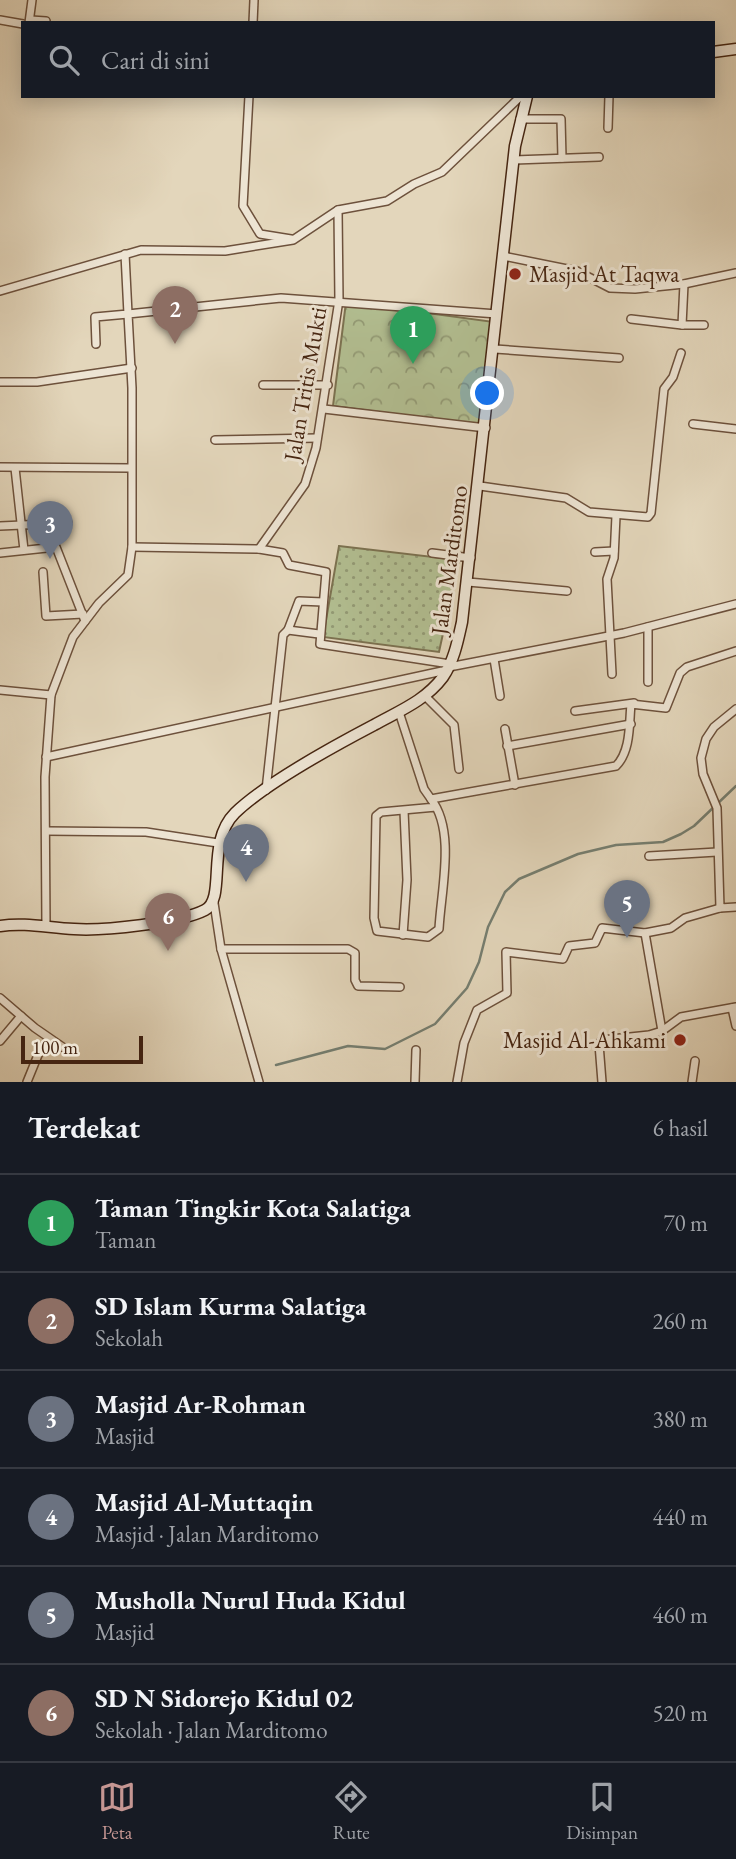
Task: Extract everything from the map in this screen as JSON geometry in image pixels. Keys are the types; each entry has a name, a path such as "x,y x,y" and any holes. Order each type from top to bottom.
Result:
{"street":[{"path":"28,21 32,0"},
{"path":"253,21 254,0"},
{"path":"0,20 21,22"},
{"path":"715,52 736,48"},
{"path":"249,98 243,206 260,234 293,240"},
{"path":"0,291 154,248 225,251 293,240 338,210 387,201 414,184 442,172 519,98"},
{"name":"Jalan Marditomo","path":"214,903 218,843 233,815 266,790 328,751 425,696 449,667 462,622 468,582 495,349 513,160 526,98"},
{"path":"608,128 609,98"},
{"path":"520,119 560,118 562,158"},
{"path":"513,160 599,157"},
{"name":"Jalan Tritis Mukti","path":"259,550 304,484 324,410 340,300 338,210"},
{"path":"46,927 46,757 51,695 84,617 128,575 132,547 132,368 125,254"},
{"path":"503,256 559,266 610,288 635,289 684,284 736,273"},
{"path":"682,325 684,284"},
{"path":"96,344 95,317 281,298 340,300 497,314"},
{"path":"631,319 704,326"},
{"path":"495,349 619,358"},
{"path":"480,486 566,498 589,512 644,518 651,513 664,389 673,377 681,353"},
{"path":"0,382 37,382 132,368"},
{"path":"263,385 328,384"},
{"path":"324,410 486,428"},
{"path":"692,424 736,429"},
{"path":"215,440 317,438"},
{"path":"0,467 130,468"},
{"path":"15,468 24,550"},
{"path":"612,674 607,579 614,551 616,516"},
{"path":"0,526 68,523"},
{"path":"0,553 56,547 84,617"},
{"path":"132,547 283,553 289,565 325,571 320,644 449,667"},
{"path":"595,552 614,551"},
{"path":"432,553 471,558"},
{"path":"43,572 46,616 84,617"},
{"path":"468,582 567,591"},
{"path":"266,790 283,635 288,631 299,601 323,602"},
{"path":"46,757 449,667 648,627 736,604"},
{"path":"648,627 648,682"},
{"path":"288,631 319,634"},
{"path":"575,710 634,703 666,708 680,673 687,667 736,651"},
{"path":"494,659 499,696"},
{"path":"0,690 51,695"},
{"path":"425,696 454,725 458,769"},
{"path":"431,799 616,766 621,761 631,724 631,706 634,703"},
{"path":"720,908 717,808 703,774 701,758 706,739 714,727 736,709"},
{"path":"399,712 424,789 436,807 445,840 439,929 428,937 377,931 374,918 376,817 381,812 436,807"},
{"path":"507,746 631,724"},
{"path":"505,729 515,785"},
{"path":"403,935 407,880 404,811"},
{"path":"46,831 146,832 218,843"},
{"path":"649,856 717,852"},
{"path":"0,926 93,929 183,917 206,909 214,903 221,949 259,1082"},
{"path":"457,1082 464,1043 477,1010 507,994 506,952 563,960 569,946 596,943 602,928 645,933 671,928 685,918 720,908 736,907"},
{"path":"645,933 662,1031"},
{"path":"221,949 348,948 355,953 355,980 358,986 400,987"},
{"path":"0,998 64,1048"},
{"path":"601,1082 599,1044 602,1040 662,1031 681,1017 734,1007 736,1026"},
{"path":"0,1041 21,1016"},
{"path":"27,1082 50,1039"},
{"path":"415,1082 416,1050"},
{"path":"692,1082 695,1061"}],"green space":[{"path":"346,302 494,322 481,425 333,406"},
{"path":"339,546 459,560 439,652 323,637"}],"waterway":[{"path":"276,1065 348,1046 385,1049 435,1024 467,988 479,962 488,927 505,892 519,879 578,854 616,845 663,842 694,826 736,786"}],"place":[{"name":"Masjid At Taqwa","path":"515,274"},
{"name":"SD Islam Kurma Salatiga","path":"175,344"},
{"name":"Taman Tingkir Kota Salatiga","path":"413,364"},
{"name":"Masjid Ar-Rohman","path":"50,559"},
{"name":"Masjid Al-Muttaqin","path":"246,882"},
{"name":"Musholla Nurul Huda Kidul","path":"627,938"},
{"name":"SD N Sidorejo Kidul 02","path":"168,951"},
{"name":"Masjid Al-Ahkami","path":"680,1040"}]}
